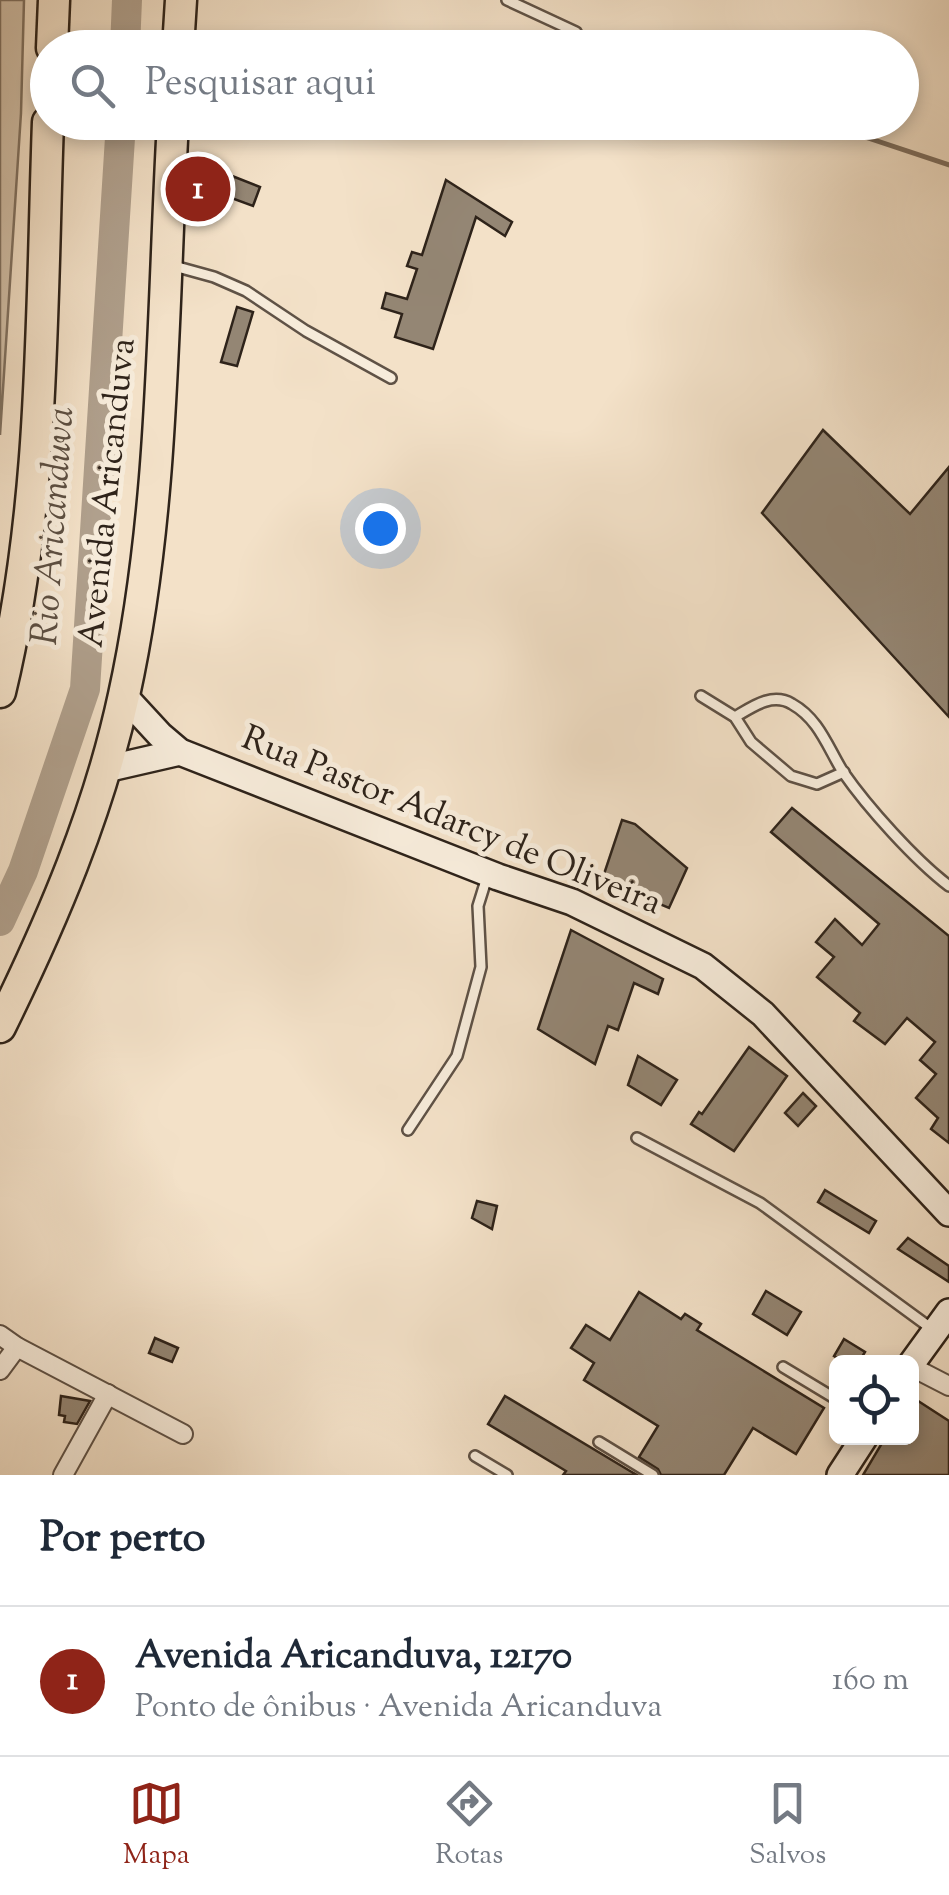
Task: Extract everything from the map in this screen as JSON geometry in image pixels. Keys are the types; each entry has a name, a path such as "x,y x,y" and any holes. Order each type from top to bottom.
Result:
{"highway":[{"path":"53,30 54,0"},
{"path":"179,30 180,0"},
{"path":"0,692 26,556 36,434 47,140"},
{"name":"Avenida Aricanduva","path":"0,1028 54,917 106,769 139,620 150,525 172,140"}],"street":[{"name":"Rua Pastor Adarcy de Oliveira","path":"124,696 180,752 489,874 572,902 703,966 763,1014 949,1213"},
{"path":"106,769 180,752"},
{"path":"919,1355 942,1321"},
{"path":"0,1335 183,1434"},
{"path":"0,1370 17,1347"},
{"path":"919,1369 949,1386"},
{"path":"63,1475 108,1394"},
{"path":"840,1475 859,1445"}],"lane":[{"path":"506,0 572,30"},
{"path":"166,264 214,276 246,291 306,331 391,378"},
{"path":"701,696 735,718 751,742 791,776 818,784 844,772"},
{"path":"735,718 763,700 791,703 826,736 844,772 921,865 949,886"},
{"path":"408,1130 457,1056 481,967 478,906 489,874"},
{"path":"637,1138 760,1203 942,1321"},
{"path":"782,1367 829,1395"},
{"path":"598,1442 653,1475"},
{"path":"475,1456 507,1475"}],"shaded area":[{"path":"0,0 24,0 21,113 0,435"}],"building":[{"path":"222,172 260,187 253,206 215,192"},
{"path":"446,180 512,222 505,236 476,217 433,349 395,337 402,314 382,308 386,293 407,299 417,269 407,266 412,252 422,255"},
{"path":"237,307 253,312 237,366 221,362"},
{"path":"823,430 910,514 949,467 949,717 762,513"},
{"path":"792,808 949,936 949,1143 931,1129 938,1118 916,1098 936,1074 920,1060 935,1042 907,1018 885,1044 854,1021 860,1013 817,977 834,957 816,942 835,919 862,945 879,924 771,832"},
{"path":"622,820 635,824 687,868 669,908 602,880"},
{"path":"571,930 663,979 658,994 634,983 618,1030 608,1026 595,1064 538,1029"},
{"path":"749,1047 787,1076 734,1151 691,1124"},
{"path":"638,1056 677,1080 661,1105 628,1085"},
{"path":"803,1093 816,1106 798,1126 785,1113"},
{"path":"825,1190 876,1221 869,1233 818,1202"},
{"path":"477,1201 497,1206 492,1229 472,1218"},
{"path":"908,1238 949,1266 949,1282 898,1249"},
{"path":"766,1291 801,1312 787,1335 753,1314"},
{"path":"639,1292 681,1319 685,1314 701,1324 697,1330 824,1408 796,1454 753,1428 724,1475 661,1475 639,1457 658,1426 584,1380 594,1363 571,1348 586,1325 610,1340"},
{"path":"155,1338 178,1348 172,1362 149,1353"},
{"path":"844,1339 865,1352 863,1355 835,1355"},
{"path":"61,1396 90,1401 77,1424 64,1422 65,1416 59,1415"},
{"path":"505,1396 637,1475 563,1475 566,1471 488,1424"},
{"path":"919,1402 949,1421 949,1475 863,1475 881,1445 919,1445"}],"waterway":[{"name":"Rio Aricanduva","path":"126,30 127,0"},
{"name":"Rio Aricanduva","path":"0,921 23,871 85,689 120,140"},
{"path":"874,140 949,165"}],"place":[{"name":"Avenida Aricanduva, 12170","path":"198,189"}]}
